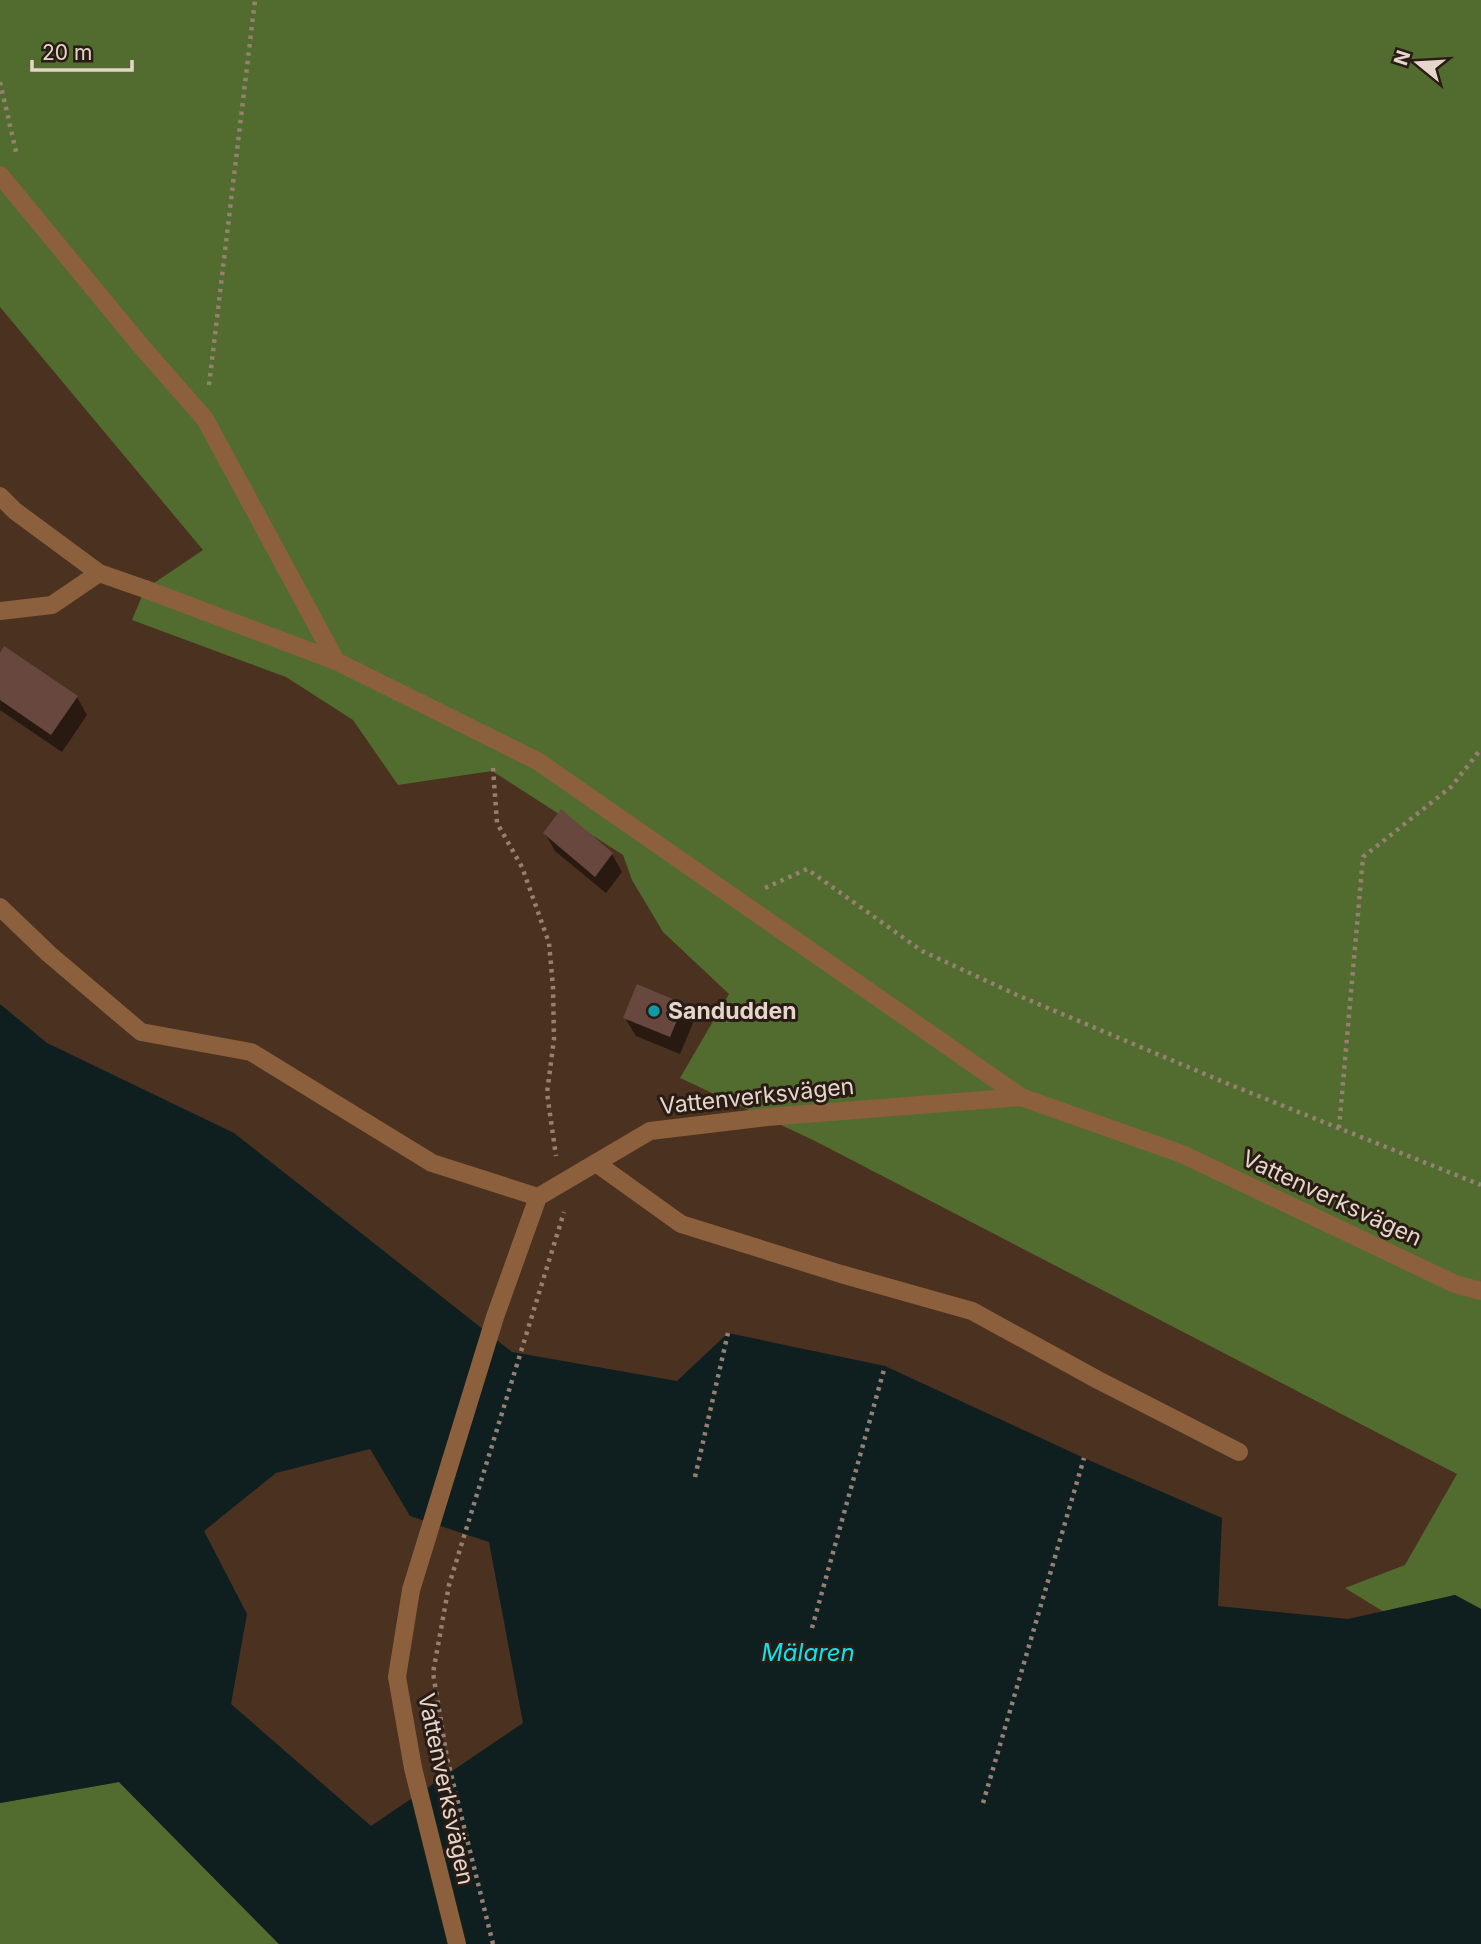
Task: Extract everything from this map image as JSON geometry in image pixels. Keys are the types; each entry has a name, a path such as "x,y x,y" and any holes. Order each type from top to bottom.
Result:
{"street":[{"path":"0,175 30,214 205,419 335,662"},
{"path":"0,496 15,512 99,573 335,662 539,762 1021,1097"},
{"path":"0,611 52,605 99,573"},
{"path":"0,907 48,954 141,1032 251,1052 432,1163 538,1197"},
{"name":"Vattenverksvägen","path":"457,1944 413,1768 397,1678 411,1590 495,1317 538,1197 650,1131 767,1117 1021,1097 1182,1154 1455,1284 1481,1291"},
{"path":"596,1163 681,1224 972,1311 1098,1380 1239,1452"}],"path":[{"path":"205,419 255,0"},
{"path":"0,82 18,161"},
{"path":"491,739 497,823 522,867 549,943 554,1039 547,1093 559,1185"},
{"path":"1339,1128 1363,857 1451,787 1481,749"},
{"path":"738,901 807,869 922,951 1017,995 1481,1185"},
{"path":"493,1944 447,1758 433,1673 449,1585 576,1175"},
{"path":"695,1477 728,1334"},
{"path":"813,1628 885,1366"},
{"path":"983,1803 1084,1458"}],"green space":[{"path":"0,0 1481,0 1481,1609 1455,1595 1384,1612 1345,1588 1405,1565 1457,1474 813,1140 680,1078 729,994 663,932 632,880 623,855 492,771 398,785 353,720 286,677 132,620 145,589 203,550 0,307"},
{"path":"119,1782 279,1944 0,1944 0,1803"}],"water":[{"name":"Mälaren","path":"0,1004 47,1043 234,1133 512,1352 677,1381 728,1333 885,1366 1222,1518 1218,1606 1348,1619 1455,1595 1481,1609 1481,1944 279,1944 119,1782 0,1803","holes":["370,1449 410,1516 489,1542 523,1723 371,1826 231,1704 247,1614 204,1531 276,1473"]}],"building":[{"path":"4,646 78,696 51,735 0,700 0,653"},
{"path":"561,809 613,853 595,877 543,833"},
{"name":"Sandudden","path":"637,984 684,1004 670,1037 623,1018"}],"place":[{"name":"Sandudden","path":"654,1011"}]}
